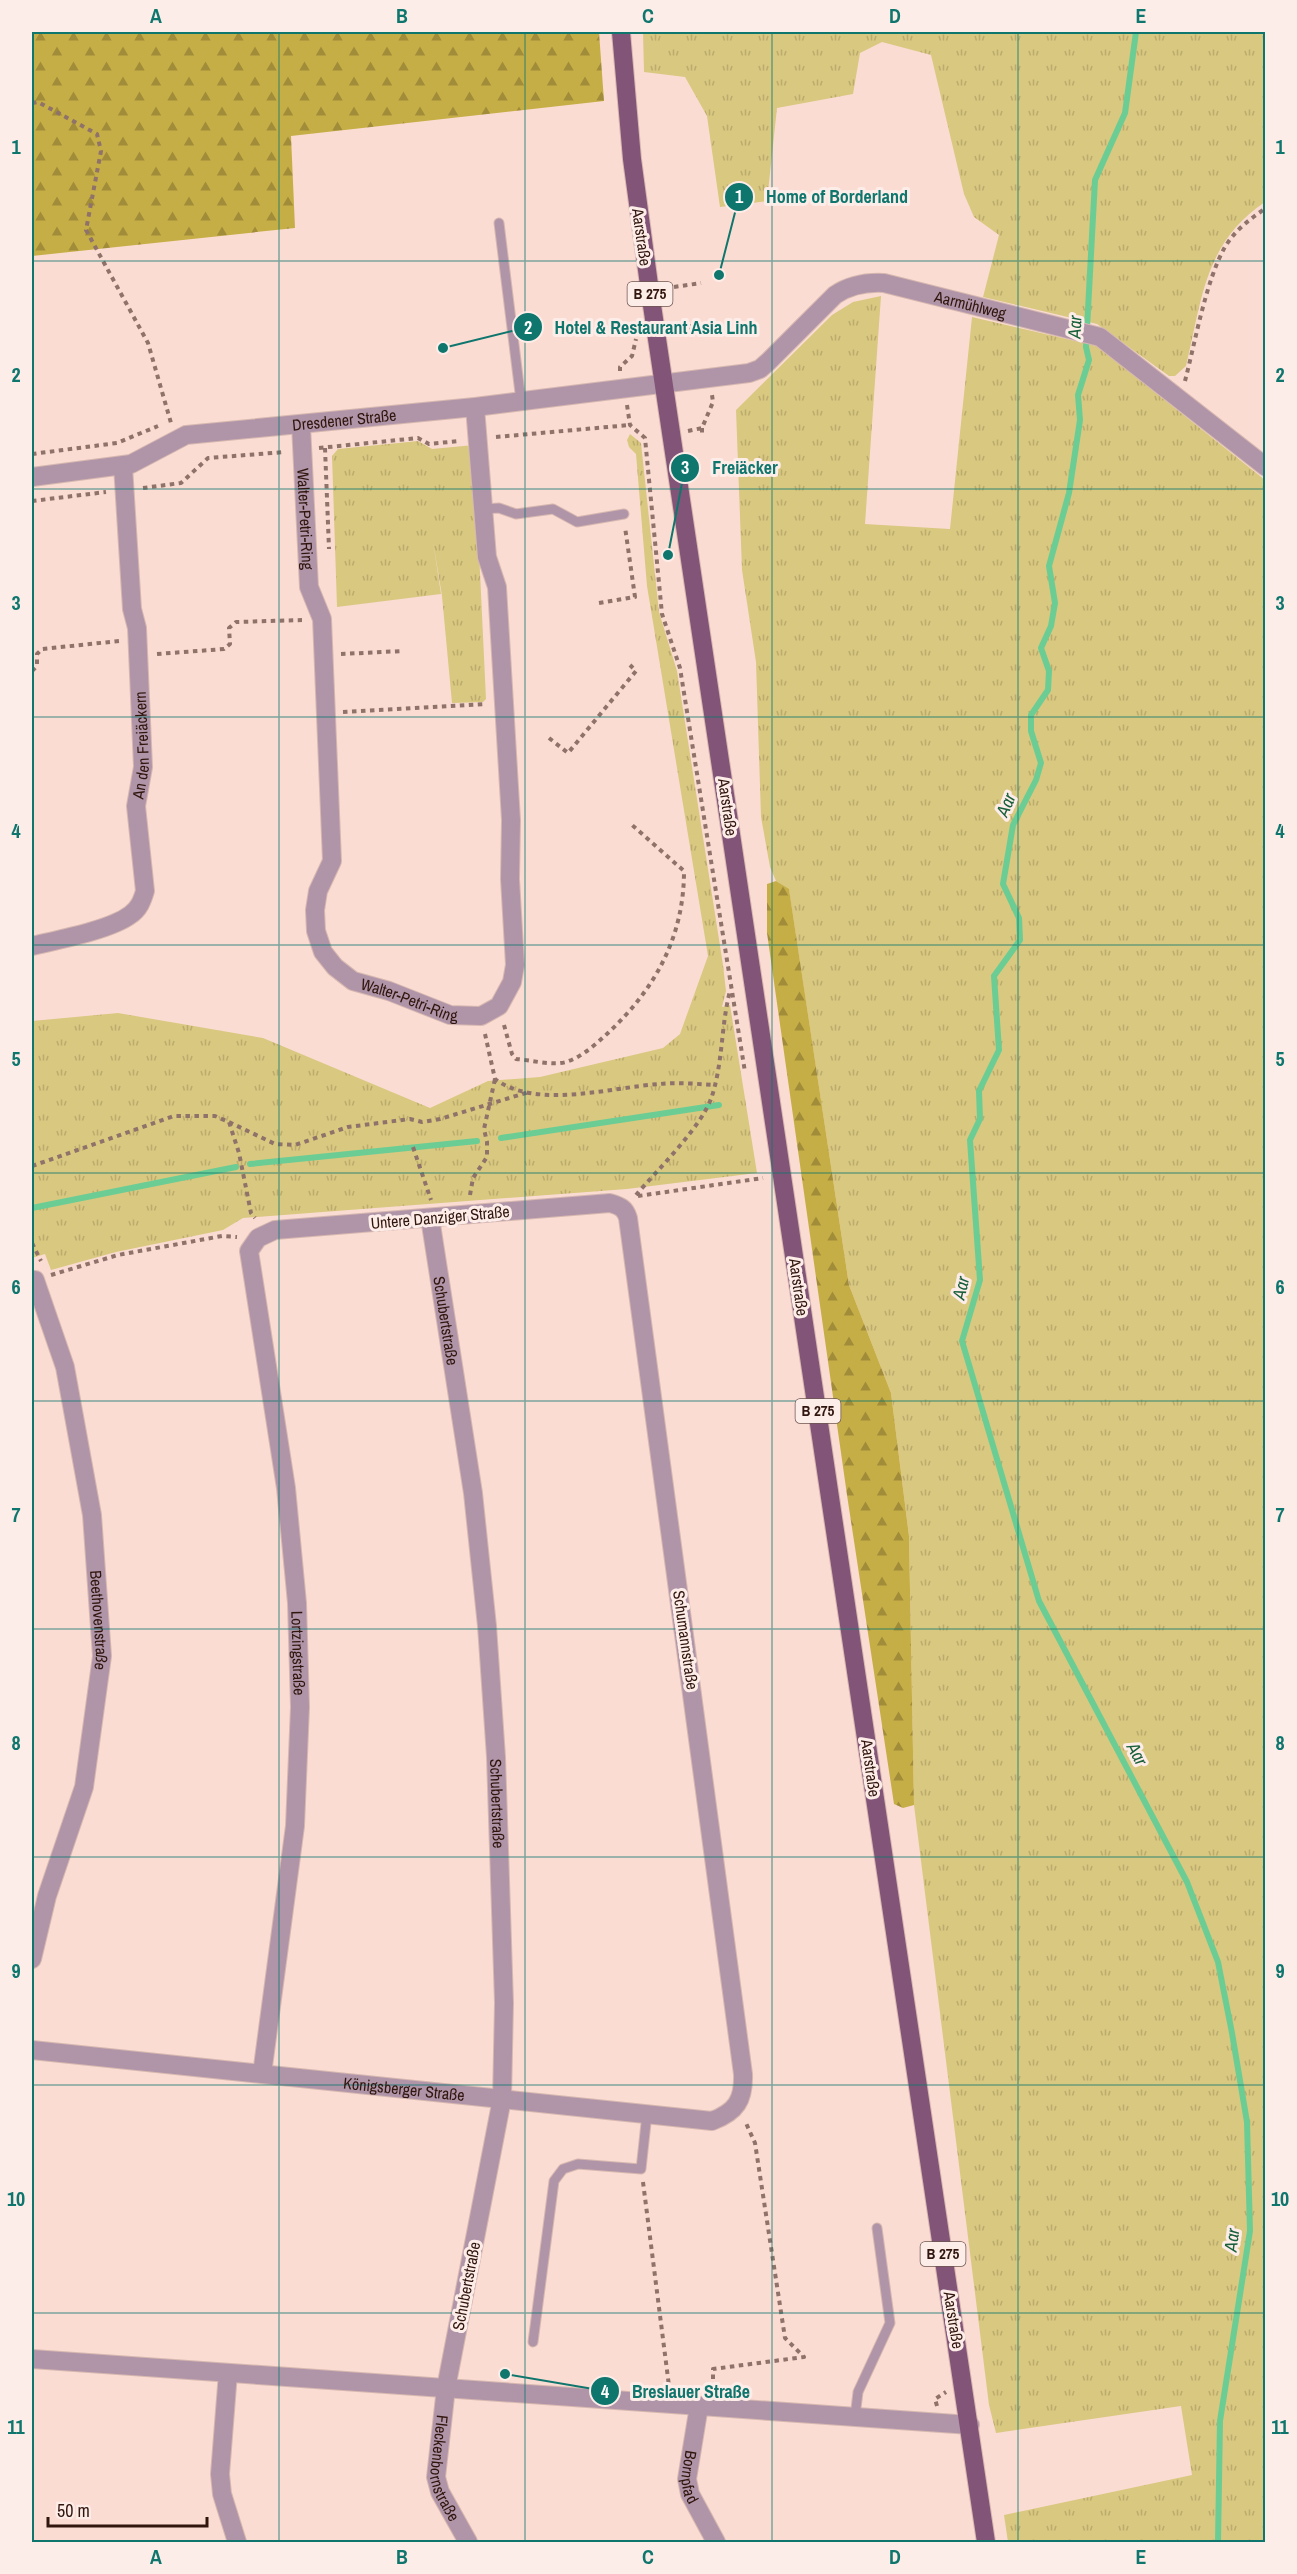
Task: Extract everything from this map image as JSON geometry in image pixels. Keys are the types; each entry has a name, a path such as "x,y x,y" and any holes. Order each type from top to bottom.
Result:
{"main road":[{"name":"Aarstraße","path":"621,32 634,170 664,384 986,2542"}],"street":[{"name":"Aarmühlweg","path":"664,384 710,380 760,369 843,290 871,282 884,283 1100,338 1266,467"},
{"name":"Dresdener Straße","path":"32,477 131,464 186,435 475,407 664,384"},
{"name":"Walter-Petri-Ring","path":"301,425 309,588 322,619 332,861 318,891 315,910 316,931 323,952 335,968 353,981 389,991 450,1015 481,1016 500,1006 512,982 515,965 510,879 511,820 497,587 487,557 475,407"},
{"name":"An den Freiäckern","path":"32,946 92,931 130,915 140,905 145,891 136,806 143,767 137,648 132,609 123,466"},
{"name":"Untere Danziger Straße","path":"263,1235 610,1203 622,1208"},
{"name":"Schumannstraße","path":"622,1208 628,1218 656,1414 743,2074 744,2090 738,2104"},
{"name":"Schubertstraße","path":"430,1218 474,1493 487,1626 496,1769 504,2003 502,2099 446,2388"},
{"name":"Lortzingstraße","path":"262,2074 294,1826 300,1707 297,1603 286,1488 249,1262 249,1251 263,1235"},
{"name":"Beethovenstraße","path":"32,1959 47,1896 84,1787 102,1656 92,1515 65,1367 33,1280"},
{"name":"Königsberger Straße","path":"32,2050 712,2121 726,2115 738,2104"},
{"path":"32,2359 970,2425"},
{"path":"228,2373 220,2474 222,2494 237,2542"},
{"name":"Fleckenbornstraße","path":"446,2388 436,2477 440,2492 468,2542"},
{"name":"Bornpfad","path":"706,2407 687,2479 690,2494 716,2542"}],"lane":[{"path":"499,223 521,401"},
{"path":"484,509 499,508 516,514 553,509 577,522 624,514"},
{"path":"533,2342 554,2181 563,2169 578,2164 641,2169 647,2114"},
{"path":"855,2417 858,2392 890,2323 877,2228"}],"path":[{"path":"32,103 38,102 97,134 101,151 86,230 148,343 171,423 208,458"},
{"path":"1180,399 1216,264 1226,245 1239,228 1266,208"},
{"path":"674,287 701,283"},
{"path":"681,328 690,326 694,336"},
{"path":"32,454 117,443 156,426 171,423"},
{"path":"32,501 181,483 208,458 418,438 429,444 630,425 645,438 662,614 680,668 718,896 730,988 725,1010 716,1085 706,1113 634,1197 763,1178"},
{"path":"702,428 702,435"},
{"path":"599,603 635,597 624,514"},
{"path":"32,671 37,666 37,654 42,649 224,649 230,644 229,628 236,622 322,619"},
{"path":"323,655 403,651"},
{"path":"549,738 568,753 636,671 630,665"},
{"path":"326,712 504,704"},
{"path":"504,1022 512,1054 516,1059 563,1063 578,1057 599,1041 624,1018 649,986 667,955 677,925 684,900 684,872 632,825"},
{"path":"470,1215 473,1178 487,1158 487,1142 483,1129 491,1104 495,1079 481,1016"},
{"path":"495,1079 508,1089 574,1095 662,1083 716,1085"},
{"path":"32,1166 174,1116 214,1116 275,1144 295,1144 348,1127 410,1119 422,1122 440,1119 529,1092"},
{"path":"33,1280 118,1255 222,1236 263,1235 251,1213 239,1153 229,1122"},
{"path":"413,1147 432,1196 430,1218"},
{"path":"706,2407 713,2369 804,2357 785,2338 755,2144 738,2104"},
{"path":"641,2169 671,2404"}],"green space":[{"path":"32,32 599,32 604,101 291,136 295,228 32,256"},
{"path":"643,32 1265,32 1265,202 1245,218 1229,236 1217,255 1202,296 1186,366 1175,376 1169,376 1097,324 983,297 999,235 974,217 964,194 931,55 882,42 860,53 853,94 777,108 767,201 720,207 707,116 685,77 644,72"},
{"path":"881,296 865,524 950,529 972,317 1097,346 1265,480 1265,2542 1008,2542 1004,2515 1192,2475 1181,2406 996,2433 989,2405 914,1805 909,1536 891,1393 849,1285 789,890 776,881 770,867 761,817 756,662 742,570 736,410 832,315 853,302"},
{"path":"630,434 641,443 659,612 677,671 723,965 726,991 722,1007 730,1005 757,1173 627,1189 243,1218 223,1230 116,1252 51,1270 45,1254 32,1258 32,1021 118,1013 263,1038 430,1108 488,1081 540,1077 663,1048 680,1034 708,956 647,586 636,454 629,447 627,440"},
{"path":"418,441 432,449 474,445 486,699 483,702 452,703 442,596 433,541 441,594 337,607 332,456 338,449"},
{"path":"776,881 789,889 849,1285 891,1393 909,1536 914,1805 903,1808 894,1804 847,1495 767,933 767,884"}],"waterway":[{"name":"Aar","path":"1136,32 1125,113 1095,180 1086,347 1089,360 1078,395 1080,420 1069,493 1049,566 1055,603 1051,626 1041,648 1049,671 1048,690 1031,715 1031,731 1041,763 1036,780 1013,825 1003,884 1019,918 1020,940 994,976 999,1050 979,1091 980,1119 970,1140 980,1280 962,1341 1039,1601 1187,1882 1218,1962 1247,2122 1250,2231 1220,2421 1218,2542"},
{"path":"501,1138 719,1105"},
{"path":"250,1164 477,1141"},
{"path":"32,1208 236,1167"}],"place":[{"name":"Home of Borderland","path":"719,275"},
{"name":"Hotel & Restaurant Asia Linh","path":"443,348"},
{"name":"Freiäcker","path":"668,555"},
{"name":"Breslauer Straße","path":"505,2374"}]}
